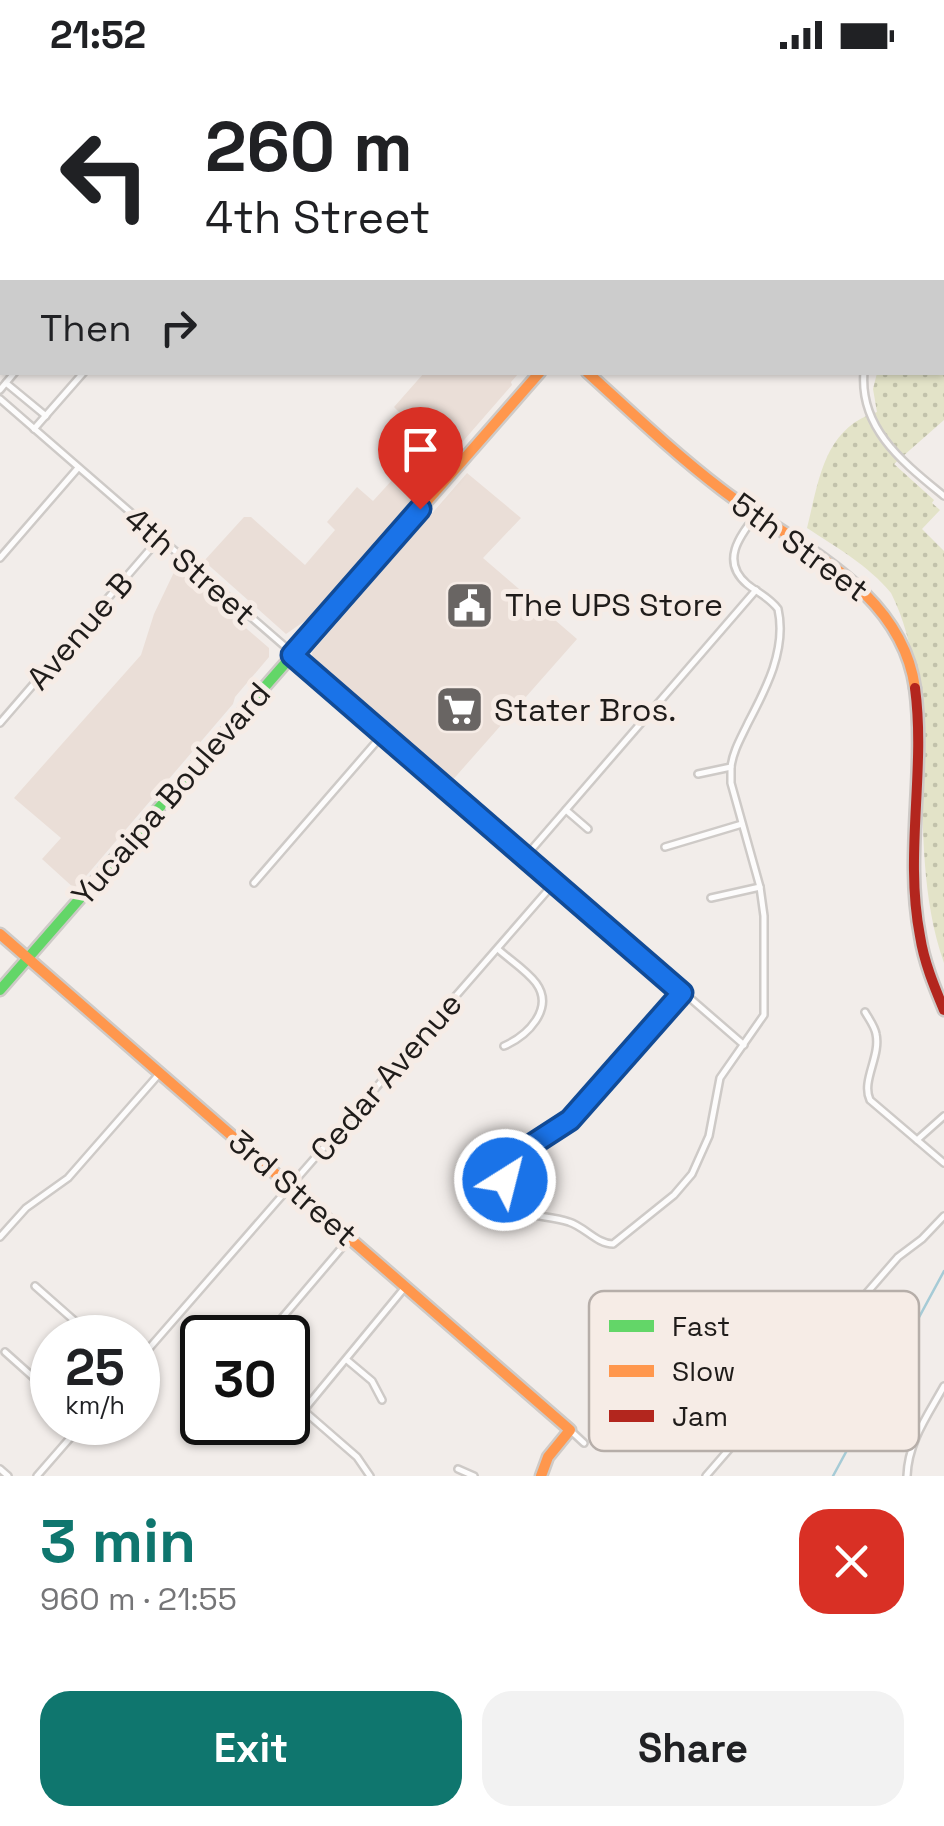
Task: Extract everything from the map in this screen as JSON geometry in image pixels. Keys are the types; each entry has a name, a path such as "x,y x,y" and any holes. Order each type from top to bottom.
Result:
{"main road":[{"name":"Yucaipa Boulevard","path":"0,990 537,375"},
{"name":"5th Street","path":"589,375 703,474 864,589 883,610 904,646 916,686 919,717 912,890 926,967 944,1010"},
{"name":"3rd Street","path":"0,934 570,1430"},
{"path":"541,1476 548,1457 570,1430"}],"street":[{"path":"0,390 12,375"},
{"path":"34,430 81,375"},
{"path":"864,375 862,390 873,426 891,448 941,493 944,484"},
{"path":"6,382 46,416"},
{"name":"4th Street","path":"0,399 744,1045"},
{"path":"0,558 78,468"},
{"path":"682,993 570,1120 516,1155 507,1171 504,1190 512,1208 570,1222 608,1246 618,1242 674,1195 692,1174 709,1136 720,1078 764,1015 764,916 760,886 731,768 734,752 772,673 780,624 778,609 738,575 733,555 738,539 756,514"},
{"name":"Avenue B","path":"0,723 159,539"},
{"path":"526,857 756,590"},
{"path":"254,883 384,733"},
{"path":"698,774 731,768"},
{"path":"566,810 588,829"},
{"path":"666,847 742,824"},
{"name":"Cedar Avenue","path":"160,1335 555,882"},
{"path":"711,898 760,886"},
{"path":"498,949 536,983 542,1002 540,1014 529,1029 504,1046"},
{"path":"865,1012 876,1032 876,1052 866,1093 944,1163"},
{"path":"0,1236 26,1208 68,1178 160,1073"},
{"path":"916,1140 944,1116"},
{"path":"868,1291 944,1216"},
{"path":"284,1315 350,1238"},
{"path":"35,1286 68,1315"},
{"path":"310,1403 406,1286"},
{"path":"5,1352 30,1374"},
{"path":"347,1360 372,1381 382,1400"},
{"path":"919,1431 944,1386"},
{"path":"310,1417 358,1458 370,1476"},
{"name":"3rd Street","path":"570,1430 584,1443"},
{"path":"37,1476 64,1445"},
{"path":"706,1476 728,1451"},
{"path":"907,1476 910,1451"},
{"path":"0,1469 8,1476"},
{"path":"458,1469 474,1476"}],"shaded area":[{"path":"422,375 517,375 309,618 286,634 204,561 244,517 251,517 305,565 335,530 327,522 357,487 373,501 413,457 388,427 401,414 394,407"},
{"path":"467,473 521,518 483,558 577,639 450,783 313,663 312,652"},
{"path":"176,568 269,648 269,657 75,889 42,859 61,838 14,798 141,655 154,614"}],"green space":[{"path":"876,375 944,375 944,420 894,464 940,510 922,529 944,551 944,963 925,870 920,725 907,634 891,593 882,583 807,528 820,474 835,443 845,430 877,412 873,389"}],"waterway":[{"path":"919,1317 944,1271"},
{"path":"833,1476 847,1451"}],"traffic: fast":[{"path":"0,990 344,596"}],"traffic: slow":[{"path":"344,596 537,375"},
{"path":"590,375 704,475 839,571 866,595 889,622 906,653 915,688"},
{"path":"0,934 570,1430 548,1457 541,1476"}],"traffic: jam":[{"path":"915,688 916,905 924,955 944,1010"}],"place":[{"name":"The UPS Store","path":"470,605"},
{"name":"Stater Bros.","path":"459,710"}],"route":[{"path":"420,509 292,655 682,993 570,1120 516,1155 505,1180"}]}
